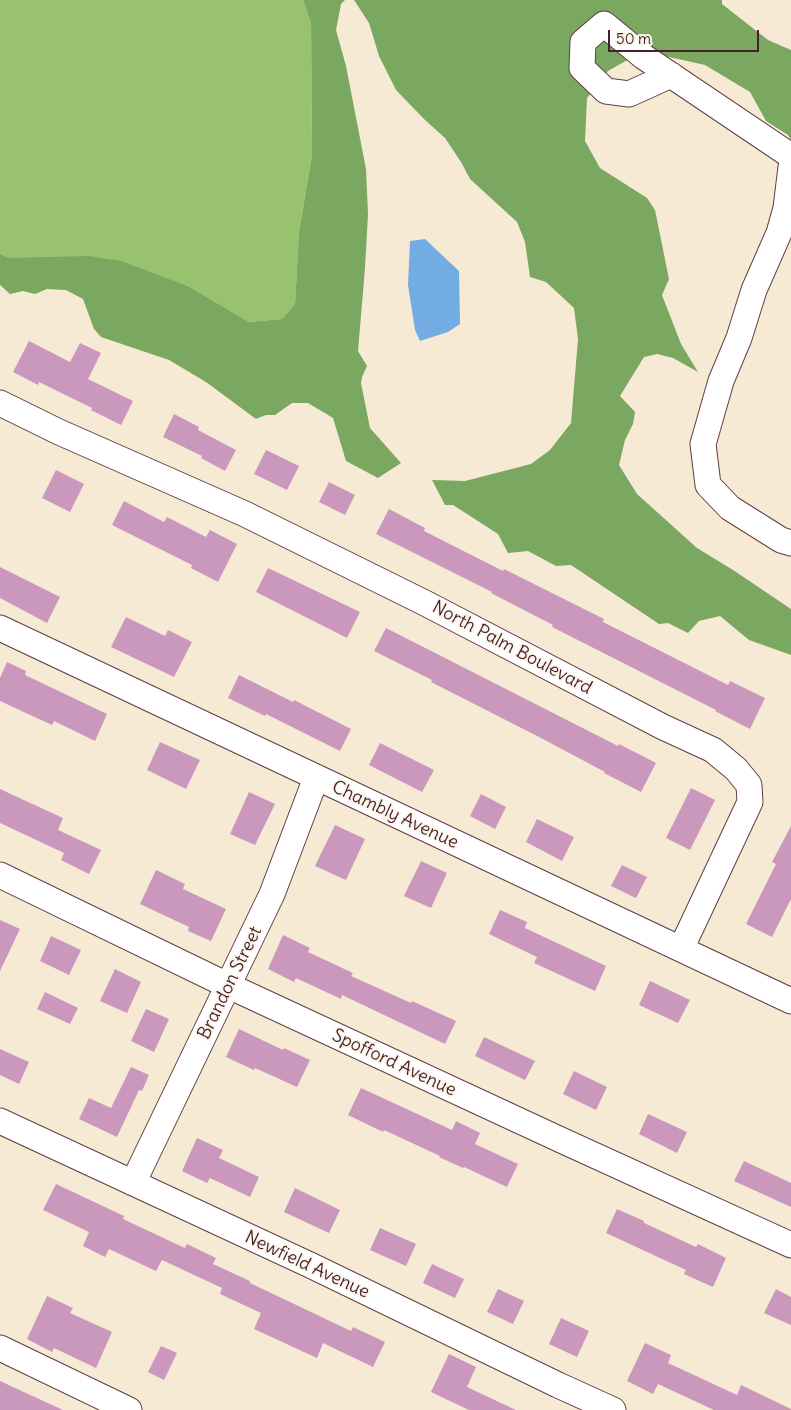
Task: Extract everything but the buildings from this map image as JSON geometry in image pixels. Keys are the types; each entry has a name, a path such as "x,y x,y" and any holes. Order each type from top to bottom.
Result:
{"street":[{"path":"671,75 791,156"},
{"path":"791,167 786,208 779,233 754,290 739,338 721,381 703,444 708,485 730,508 781,540 791,543"},
{"name":"North Palm Boulevard","path":"0,404 245,514 425,603 663,727 713,750 736,768 748,785 750,802 680,949"},
{"name":"Chambly Avenue","path":"0,628 791,1001"},
{"name":"Brandon Street","path":"133,1183 272,894 316,778"},
{"name":"Spofford Avenue","path":"0,875 229,986 791,1245"},
{"name":"Newfield Avenue","path":"0,1121 614,1410"},
{"path":"0,1348 129,1410"}],"green space":[{"path":"0,0 303,0 311,23 312,155 299,232 295,304 282,319 249,322 190,287 10,258 0,254"},
{"path":"303,0 345,0 341,4 336,30 346,66 366,169 368,214 358,351 367,366 361,383 370,428 401,463 378,478 346,461 333,418 308,403 292,403 275,415 266,415 256,419 206,382 169,360 101,337 94,329 83,299 66,290 47,289 35,294 23,291 10,294 0,285 0,254 10,258 88,256 121,261 190,287 249,322 282,319 295,304 299,232 312,155 311,23"},
{"path":"354,0 722,0 722,4 768,40 791,50 791,140 788,135 766,121 750,92 705,65 660,55 629,59 608,71 587,98 585,141 600,168 647,198 655,210 669,279 662,295 681,344 698,372 673,358 657,354 644,357 620,396 635,412 633,424 625,440 619,465 637,494 697,548 791,609 791,655 749,640 720,616 699,621 688,633 668,623 659,624 571,565 556,566 528,551 508,553 498,534 453,505 445,505 432,480 465,481 531,464 550,450 571,423 578,339 574,308 546,282 530,277 525,242 517,222 470,179 445,138 396,90 379,56 369,23"}],"water":[{"path":"425,239 459,271 460,324 448,332 420,341 415,330 408,285 410,241"}]}
